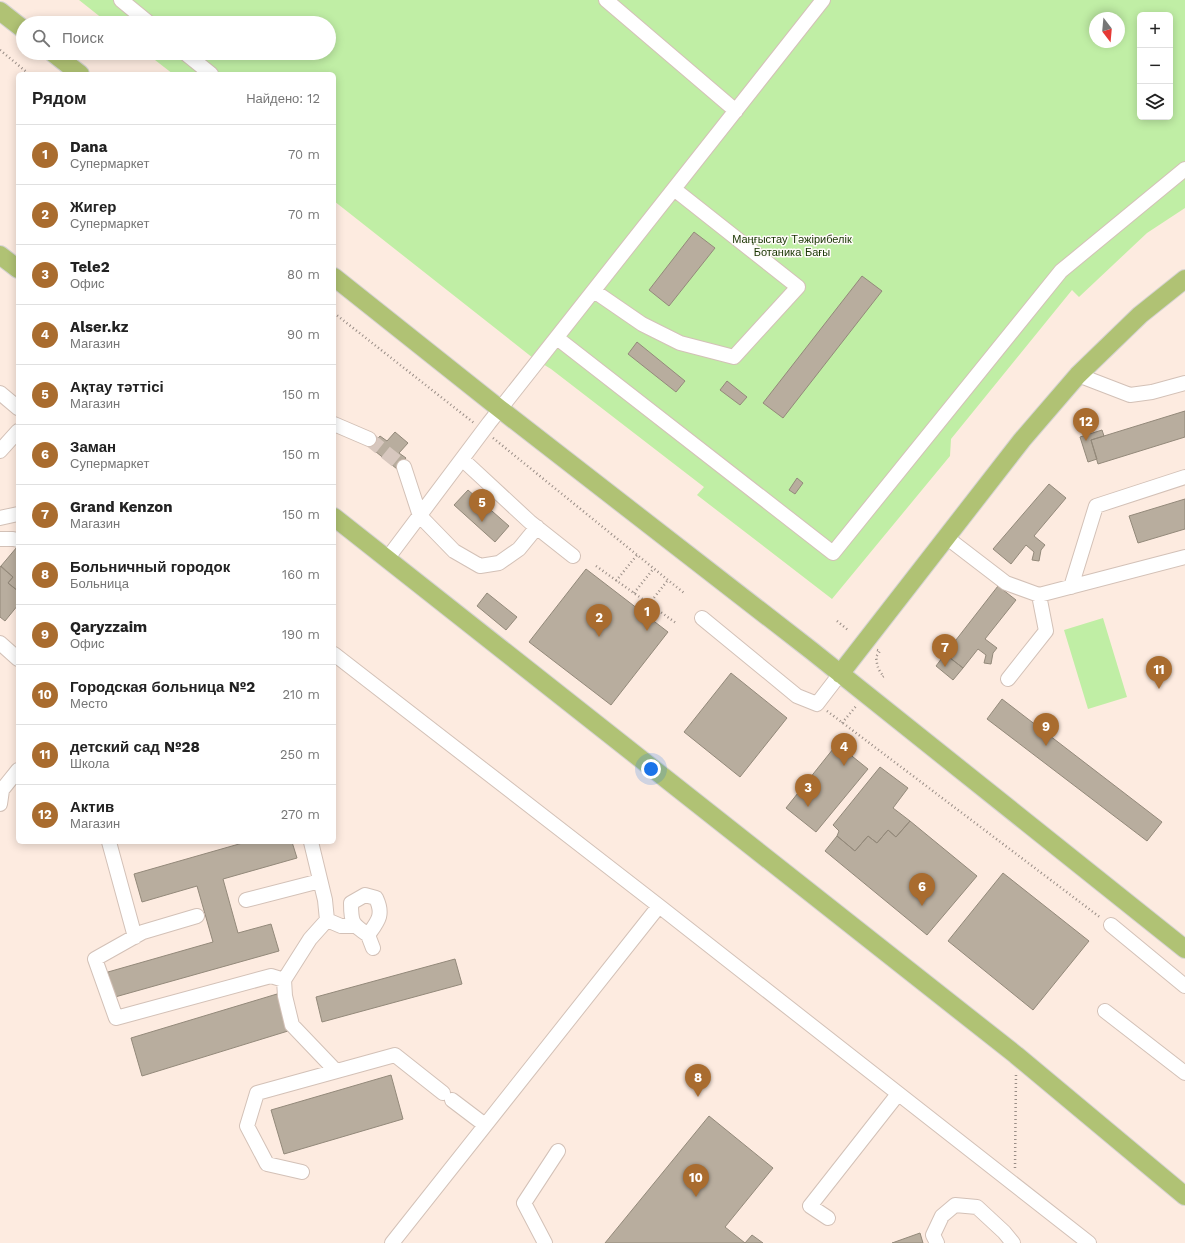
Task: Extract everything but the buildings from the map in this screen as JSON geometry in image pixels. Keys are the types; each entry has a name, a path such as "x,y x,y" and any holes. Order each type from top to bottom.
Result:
{"main road":[{"path":"0,10 16,23"},
{"path":"62,60 77,72"},
{"path":"0,255 16,267"},
{"path":"336,279 500,409 840,674 1185,949"},
{"path":"840,674 1022,440 1078,375 1140,315 1185,279"},
{"path":"336,519 1016,1055 1185,1196"}],"street":[{"path":"121,0 140,16"},
{"path":"606,0 736,111"},
{"path":"387,560 500,409 823,0"},
{"path":"194,60 209,72"},
{"path":"557,338 833,553 1061,271 1185,169"},
{"path":"594,291 642,324 680,343 734,357 798,287 674,189"},
{"path":"1078,375 1130,395 1152,392 1185,383"},
{"path":"0,393 16,406"},
{"path":"336,425 369,439"},
{"path":"0,451 16,433"},
{"path":"462,459 537,527 573,556"},
{"path":"404,467 420,516 454,551 480,566 499,563 518,549 537,527"},
{"path":"1071,587 1096,506 1185,477"},
{"path":"0,518 16,514"},
{"path":"946,537 1006,583 1039,596 1185,557"},
{"path":"0,539 16,540"},
{"path":"1008,679 1046,631 1039,596"},
{"path":"702,618 797,696 817,704 840,674"},
{"path":"0,643 16,657"},
{"path":"336,656 659,906 1089,1243"},
{"path":"0,804 1,791 16,772"},
{"path":"110,844 135,937"},
{"path":"311,844 325,900 328,920"},
{"path":"246,900 320,881"},
{"path":"328,920 341,926 355,926 371,941 375,925 380,916 380,907 376,898 365,895 351,903 351,915 355,926"},
{"path":"392,1243 659,906"},
{"path":"197,916 143,932 95,959 116,1018 272,976 284,980"},
{"path":"328,920 310,939 284,980 285,996 292,1025 336,1071"},
{"path":"1111,925 1185,986"},
{"path":"1105,1011 1185,1073"},
{"path":"302,1172 267,1164 247,1126 257,1093 395,1055 485,1125"},
{"path":"828,1218 810,1206 898,1094"},
{"path":"545,1243 524,1203 558,1151"},
{"path":"937,1243 933,1234 942,1216 955,1205 977,1207 1004,1232 1013,1243"}],"path":[{"path":"0,50 27,72"},
{"path":"336,315 684,593"},
{"path":"616,581 637,555"},
{"path":"596,566 676,623"},
{"path":"634,594 654,568"},
{"path":"649,604 668,580"},
{"path":"837,621 848,630"},
{"path":"875,648 880,651 876,657 880,673 884,676 881,678"},
{"path":"842,723 860,702"},
{"path":"817,704 1111,925"},
{"path":"1015,1185 1016,1055"}],"green space":[{"name":"Маңғыстау Тәжірибелік Ботаника Бағы","path":"79,0 1185,0 1185,208 1147,233 1079,297 1072,290 951,439 950,456 832,599 697,495 704,487 551,369 533,358 336,203 336,72 170,72 155,60 336,60 336,16 99,16"},
{"path":"1103,618 1127,697 1088,709 1064,630"}],"tunnel":[{"path":"369,439 404,467"}],"place":[{"name":"Актив","path":"1086,441"},
{"name":"Ақтау тәттісі","path":"482,522"},
{"name":"Dana","path":"647,631"},
{"name":"Жигер","path":"599,637"},
{"name":"Grand Kenzon","path":"945,667"},
{"name":"детский сад №28","path":"1159,689"},
{"name":"Qaryzzaim","path":"1046,746"},
{"name":"Alser.kz","path":"844,766"},
{"name":"Tele2","path":"808,807"},
{"name":"Заман","path":"922,906"},
{"name":"Больничный городок","path":"698,1097"},
{"name":"Городская больница №2","path":"696,1197"}]}
